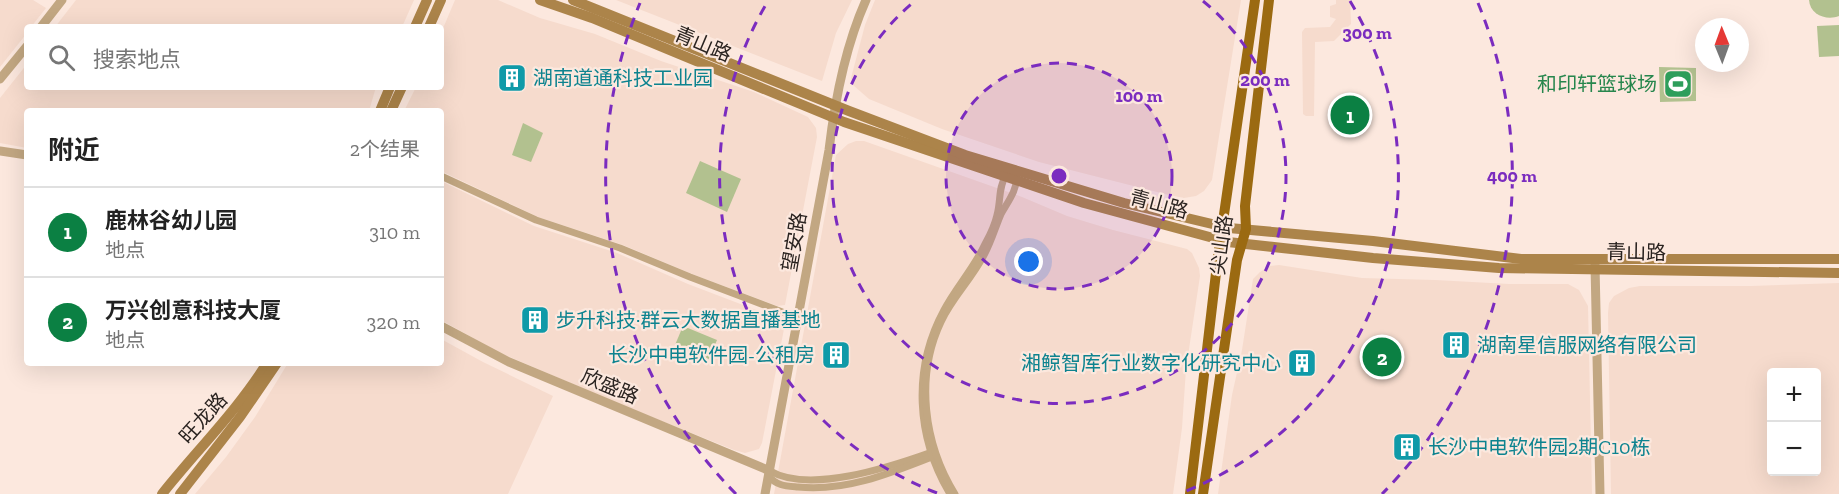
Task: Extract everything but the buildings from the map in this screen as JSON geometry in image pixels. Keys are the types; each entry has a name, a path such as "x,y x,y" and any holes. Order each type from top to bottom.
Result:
{"main road":[{"path":"416,24 427,0"},
{"path":"430,24 441,0"},
{"name":"青山路","path":"540,0 592,18 831,117 1011,175 1223,226 1521,259 1597,265 1839,273"},
{"name":"青山路","path":"573,0 1084,203 1221,240 1372,258 1499,268 1839,259"},
{"name":"尖山路","path":"1190,494 1221,240 1255,0"},
{"name":"尖山路","path":"1203,494 1237,260 1246,230 1245,206 1269,0"},
{"path":"381,108 389,90"},
{"path":"392,108 401,90"},
{"name":"旺龙路","path":"162,494 190,458 240,404 265,366"},
{"name":"旺龙路","path":"180,494 240,417 275,366"}],"street":[{"path":"43,24 62,0"},
{"path":"48,24 67,0"},
{"name":"望安路","path":"834,105 843,52 861,0"},
{"name":"望安路","path":"763,494 831,117 855,27 866,0"},
{"path":"0,79 24,50"},
{"path":"0,86 24,56"},
{"path":"0,152 24,156"},
{"path":"950,494 925,430 922,383 926,355 944,309 987,242 998,213 998,195 1011,175"},
{"path":"955,494 933,454 926,404 927,371 932,347 947,311 984,255 1011,175"},
{"path":"444,178 536,220 620,248 796,319"},
{"path":"1597,265 1601,494"},
{"name":"欣盛路","path":"444,328 509,362 767,473"},
{"name":"欣盛路","path":"444,332 508,366 767,473"},
{"path":"767,473 778,484 804,488 834,488 875,477 933,454"}],"shaded area":[{"path":"0,0 33,0 46,8 33,24 24,24 24,37 0,67"},
{"path":"76,0 414,0 403,24 57,24"},
{"path":"455,0 498,0 540,18 595,34 661,61 754,92 808,117 816,128 817,137 785,305 777,306 623,245 538,217 444,172 444,108 406,108 414,90 444,90 444,26"},
{"path":"616,0 852,0 836,33 822,81"},
{"path":"875,0 1241,0 1212,180 1204,191 1196,196 1184,198 1169,195 1039,162 942,129 869,99 853,85 851,78 865,25"},
{"path":"1336,0 1350,0 1351,24 1334,41 1315,42 1314,116 1306,116 1303,114 1302,32 1305,28 1330,27 1336,19 1330,17 1330,6 1336,4"},
{"path":"24,68 24,90 375,90 370,108 24,108 24,147 0,143 0,98"},
{"path":"864,141 1022,197 1067,216 1187,249 1192,253 1200,276 1186,369 1182,428 1173,494 774,494 836,155 848,144"},
{"path":"444,182 534,226 617,253 688,284 782,320 784,329 762,443 759,449 745,453 629,408 498,352 444,322"},
{"path":"1279,265 1362,278 1568,284 1579,290 1588,306 1592,494 1218,494 1232,395 1242,350 1253,279 1270,266"},
{"path":"1839,283 1839,494 1611,494 1609,303 1614,296 1629,288"},
{"path":"444,341 553,396 508,494 195,494 255,417 286,366 444,366"}],"green space":[{"path":"1809,0 1839,0 1839,16 1829,18 1816,13 1812,10"},
{"path":"1839,25 1839,56 1819,57 1817,26"},
{"name":"和印轩篮球场","path":"1659,67 1695,68 1696,101 1660,102"},
{"path":"523,123 543,133 531,162 512,155"},
{"path":"700,161 741,179 727,212 686,193"},
{"path":"683,326 717,340 709,359 675,345"}],"place":[{"name":"湖南道通科技工业园","path":"512,78"},
{"name":"和印轩篮球场","path":"1678,84"},
{"name":"鹿林谷幼儿园","path":"1350,115"},
{"name":"步升科技·群云大数据直播基地","path":"535,320"},
{"name":"湖南星信服网络有限公司","path":"1456,345"},
{"name":"长沙中电软件园-公租房","path":"836,355"},
{"name":"万兴创意科技大厦","path":"1382,357"},
{"name":"湘鲸智库行业数字化研究中心","path":"1302,363"},
{"name":"长沙中电软件园2期C10栋","path":"1407,447"}]}
